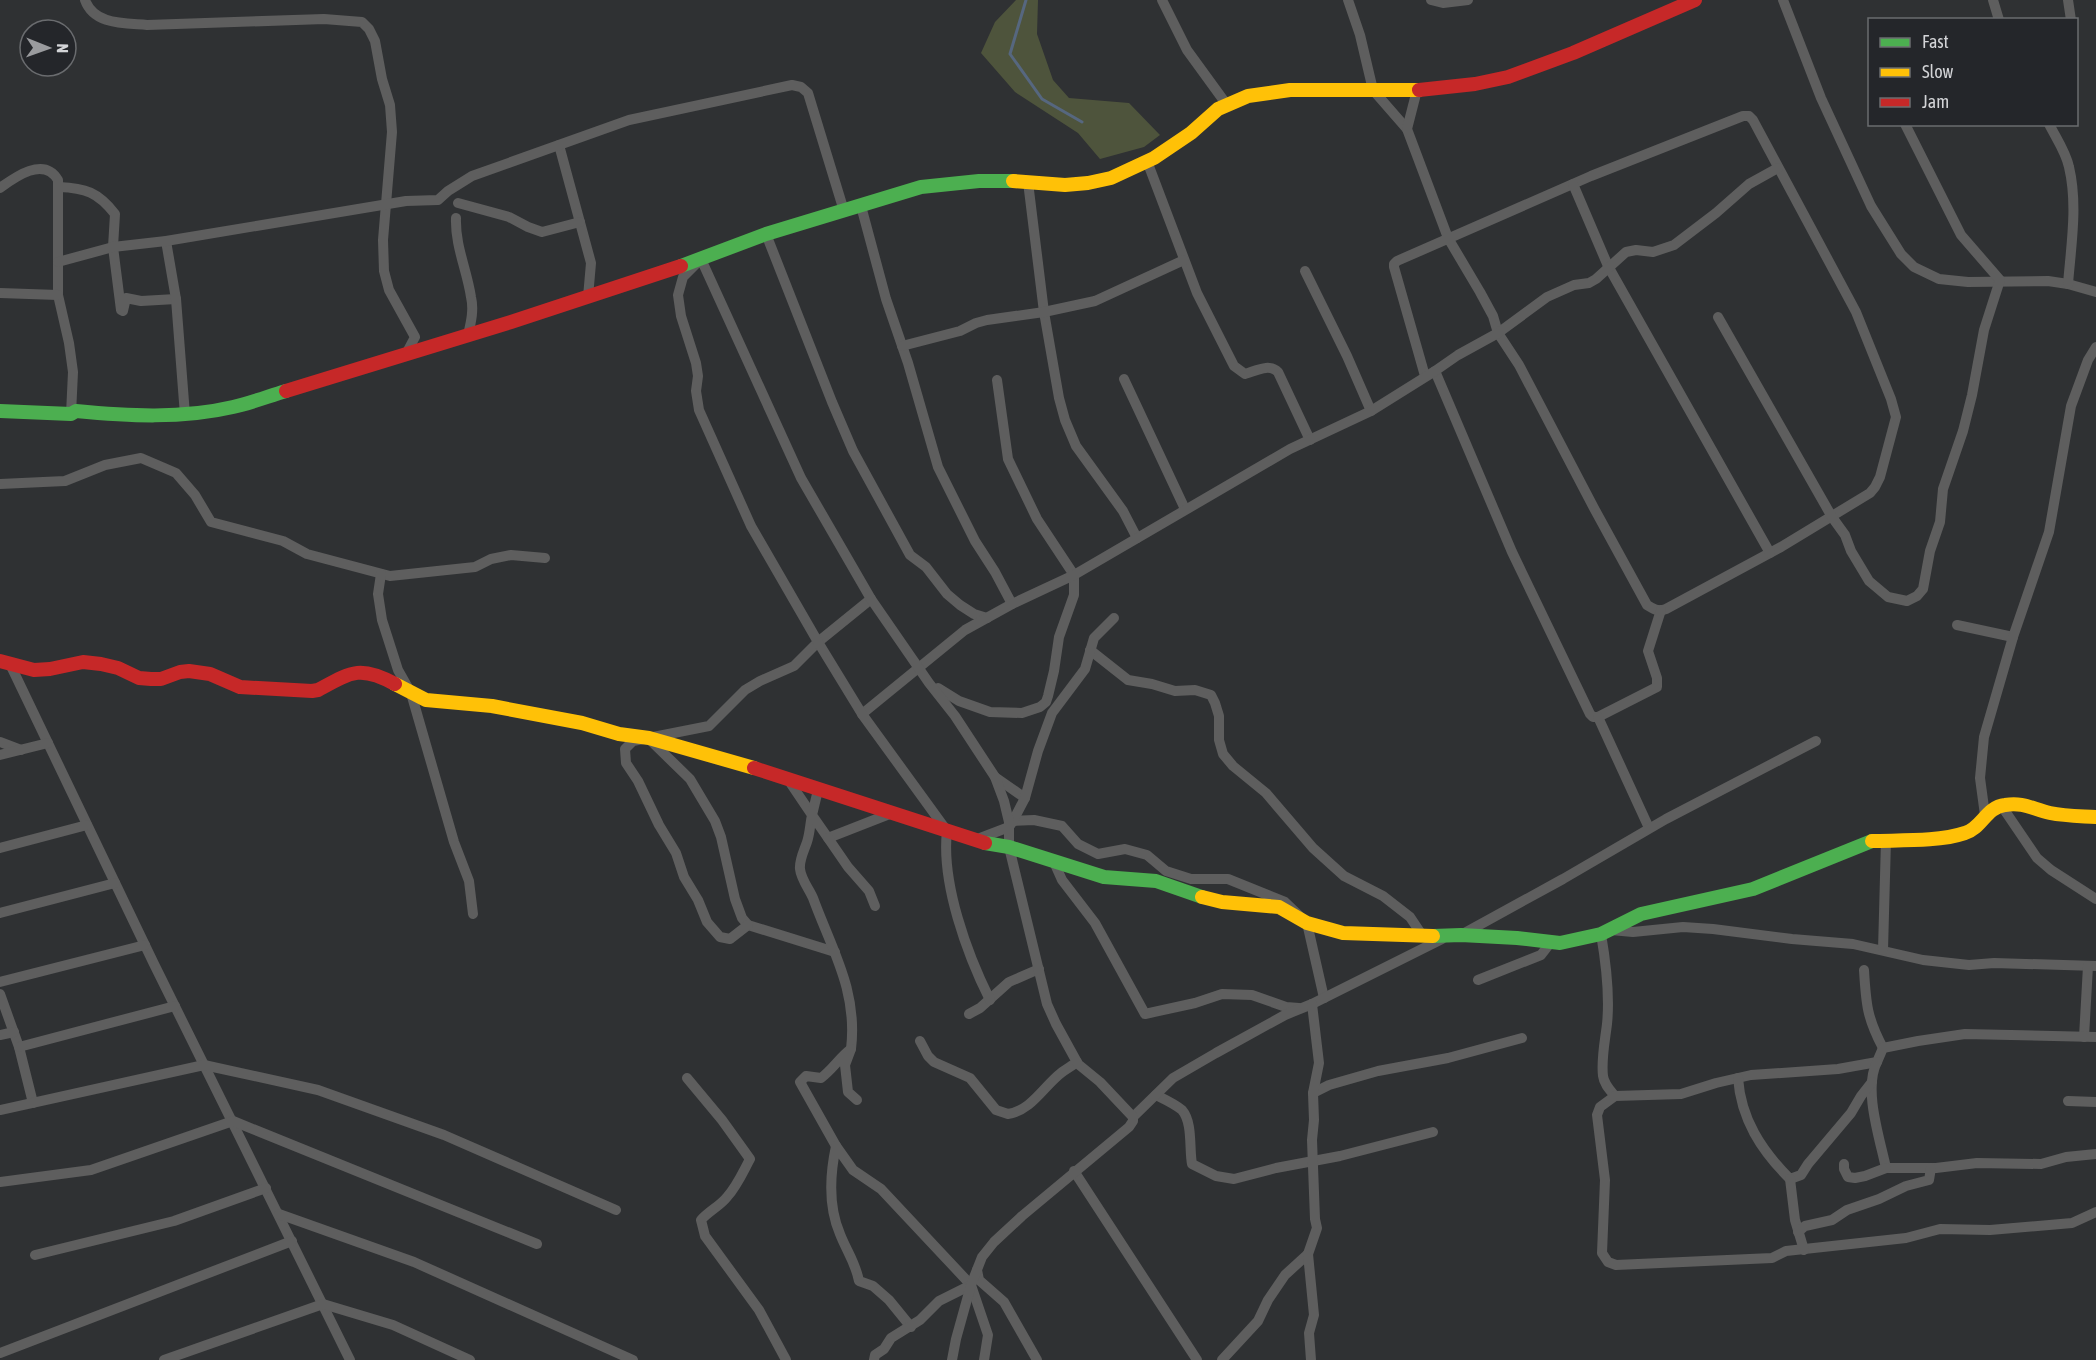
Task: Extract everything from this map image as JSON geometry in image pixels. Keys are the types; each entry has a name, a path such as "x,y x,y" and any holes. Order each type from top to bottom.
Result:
{"street":[{"path":"85,0 89,10 97,17 147,25 324,19 362,22 369,29 375,41 382,79 390,105 392,132 383,240 388,291 416,338 406,354"},
{"path":"1162,0 1187,50 1227,105"},
{"path":"1347,0 1360,35 1373,90 1407,129 1448,238 1493,316 1498,333 1519,365 1594,510 1647,605 1653,609 1661,610 1770,553 1832,517 1870,493 1875,487 1896,417 1894,406 1856,312 1749,116 1743,116 1573,184 1448,238 1394,264 1430,374 1517,562 1593,717 1598,717 1657,687 1657,678 1648,651 1661,610"},
{"path":"1431,0 1443,3 1467,0"},
{"path":"0,411 71,414 76,411 143,416 185,415 255,402 588,297 701,259 766,234 921,188 951,183 989,181 1065,185 1088,183 1127,172 1177,144 1218,110 1248,96 1290,90 1417,90 1475,84 1508,77 1573,53 1695,0"},
{"path":"1783,0 1821,98 1871,206 1901,254 1914,267 1939,279 1968,282 2048,281 2096,292"},
{"path":"1994,0 1998,18"},
{"path":"2068,0 2071,18"},
{"path":"58,262 113,248 406,201 438,200 472,176 629,120 740,95 792,86 801,87 808,93 844,211"},
{"path":"1407,129 1417,90"},
{"path":"1906,126 1961,235 2000,280"},
{"path":"2050,126 2065,156 2070,174 2073,224 2068,284"},
{"path":"559,145 591,263 588,297"},
{"path":"1147,162 1197,293 1234,366 1245,374 1269,367 1275,369 1310,440"},
{"path":"862,714 958,635 1012,604 1074,575 1185,509 1310,440 1371,411 1458,355 1498,333 1547,297 1574,285 1589,283 1596,279 1626,252 1631,250 1653,252 1674,245 1749,184 1778,168"},
{"path":"0,188 29,171 47,170 56,175 59,187 58,295 73,372 71,414"},
{"path":"1028,183 1044,312 1059,398 1070,434 1123,511 1137,538"},
{"path":"1573,184 1608,266 1770,553"},
{"path":"59,187 82,188 89,191 115,216 113,248 121,310 123,311 126,298 141,301 176,299"},
{"path":"458,202 509,217 542,232 580,222"},
{"path":"861,206 886,298 942,475 975,541 1012,604"},
{"path":"456,219 455,232 472,298 472,315 468,335"},
{"path":"766,234 853,451 910,555 926,567 948,595 960,605 974,614 987,618"},
{"path":"166,241 176,299 185,415"},
{"path":"701,259 789,455 871,599 955,716 995,777 1011,824 1009,847 1048,1006 1077,1062 1100,1082 1132,1117 1133,1121 994,1242 977,1267 952,1360"},
{"path":"701,259 683,277 678,295 681,316 696,363 699,410 751,526 818,642 862,714 947,831 945,850 954,901 971,957 990,1000"},
{"path":"902,346 960,331 987,320 1044,312 1102,299 1184,260"},
{"path":"1305,271 1371,411"},
{"path":"1718,317 1832,517 1845,535 1851,551 1869,581 1888,597 1906,601 1917,596 1923,589 1930,551 1940,522 1943,489 1963,431 1972,395 1983,330 2000,280"},
{"path":"0,293 58,295"},
{"path":"1985,815 1980,778 1984,737 2013,637 2049,532 2071,406 2088,360 2096,347"},
{"path":"1124,379 1185,509"},
{"path":"929,682 959,701 990,712 1022,713 1046,702 1059,637 1074,595 1074,575 1041,525 1014,474 1006,449 997,380"},
{"path":"0,484 65,480 105,465 141,458 177,473 195,495 211,522 283,541 307,554 381,574 390,576 436,573 475,567 491,559 511,555 545,558"},
{"path":"381,574 378,594 382,620 398,670 411,693 454,842 469,881 473,914"},
{"path":"748,925 729,939 720,937 707,922 698,900 684,877 676,853 626,763 625,749 633,741 709,726 745,690 794,666 818,642 871,599"},
{"path":"1011,824 1025,798 1038,751 1052,713 1085,669 1094,638 1114,618"},
{"path":"1958,626 2013,637"},
{"path":"1089,650 1128,680 1152,684 1175,692 1195,690 1210,695 1219,716 1219,740 1223,754 1228,760 1266,793 1320,855 1344,876 1383,896 1410,917 1422,935"},
{"path":"5,662 34,670 83,662 117,668 139,678 161,679 189,671 210,674 240,687 312,691 353,672 365,672 384,678 426,700 492,706 582,723 619,734 649,738 787,778 975,840 1009,847 1104,877 1156,881 1193,895 1222,902 1279,907 1308,923 1343,933 1517,938 1560,942 1606,932 1683,927 1853,944 1923,960 1969,965 1994,963 2092,966 2084,1037"},
{"path":"5,662 48,743 350,1360"},
{"path":"1598,717 1649,828"},
{"path":"649,738 690,779 715,821 721,837 735,899 742,918 748,925 835,952"},
{"path":"1132,1117 1177,1075 1275,1021 1454,936 1563,879 1649,828 1816,741"},
{"path":"0,742 21,750"},
{"path":"0,755 48,743"},
{"path":"995,777 1025,798"},
{"path":"787,778 848,867 869,891 875,906"},
{"path":"818,790 800,867 835,952 852,1010 851,1049 845,1065 848,1092 857,1100"},
{"path":"1606,932 1641,914 1753,888 1856,846 1886,840 1963,834 1975,829 1991,809 2001,805 2021,803 2057,814 2096,817"},
{"path":"2001,805 2037,858 2051,870 2096,899"},
{"path":"828,838 892,813"},
{"path":"975,840 1011,824 1034,820 1062,826 1078,844 1098,854 1125,849 1147,855 1166,871 1191,879 1228,879 1285,902 1308,923 1324,998"},
{"path":"0,848 87,825"},
{"path":"1883,950 1886,840"},
{"path":"1054,862 1062,880 1095,923 1146,1014 1195,1003 1222,994 1252,995 1286,1007 1307,1006"},
{"path":"0,914 115,883"},
{"path":"1606,932 1607,1022 1603,1078 1615,1096"},
{"path":"1478,980 1541,955 1551,942"},
{"path":"0,982 145,945"},
{"path":"969,1014 990,1000 1009,982 1039,969"},
{"path":"1864,970 1866,1003 1872,1027 1883,1048"},
{"path":"0,994 19,1047 33,1102"},
{"path":"19,1047 175,1006"},
{"path":"1307,1006 1319,1064 1312,1093 1317,1228 1308,1254 1314,1315 1309,1333 1311,1360"},
{"path":"0,1035 14,1032"},
{"path":"1883,1048 1965,1034 2096,1037"},
{"path":"1312,1093 1378,1071 1448,1058 1522,1038"},
{"path":"920,1041 934,1062 970,1078 996,1110 1008,1114 1020,1110 1059,1074 1077,1062"},
{"path":"1883,1048 1872,1071 1872,1082 1873,1103 1886,1168"},
{"path":"851,1049 843,1055 832,1070 821,1078 806,1076 800,1082 836,1146 853,1170 881,1189 895,1202 971,1285 988,1335 984,1360"},
{"path":"1877,1062 1838,1069 1761,1074 1716,1083 1681,1094 1615,1096 1600,1107 1597,1115 1605,1180 1602,1253 1608,1262 1616,1265 1772,1258 1786,1251 1906,1238 1940,1229 1990,1230 2072,1222 2096,1212"},
{"path":"0,1110 204,1065 318,1090 444,1135 616,1210"},
{"path":"687,1078 722,1120 750,1159 726,1200 710,1210 701,1220 705,1236 759,1310 786,1360"},
{"path":"1738,1078 1739,1093 1755,1137 1765,1152 1790,1179 1798,1232 1804,1250"},
{"path":"1790,1179 1801,1175 1851,1113 1872,1082"},
{"path":"1156,1095 1182,1111 1190,1130 1189,1148 1192,1164 1216,1176 1234,1179 1433,1132"},
{"path":"2068,1101 2096,1102"},
{"path":"1123,1107 1146,1104"},
{"path":"0,1182 91,1170 232,1121 537,1244"},
{"path":"836,1146 831,1168 832,1203 839,1233 855,1264 859,1281 873,1286 896,1308 911,1327"},
{"path":"1844,1164 1848,1177 1855,1178 1886,1168 1931,1168 1977,1162 2041,1164 2066,1156 2096,1154"},
{"path":"1798,1232 1805,1226 1832,1220 1865,1202 1879,1199 1906,1186 1929,1180 1931,1168"},
{"path":"1074,1171 1197,1360"},
{"path":"35,1255 174,1221 266,1188"},
{"path":"279,1214 414,1263 633,1360"},
{"path":"0,1353 292,1241"},
{"path":"1222,1360 1258,1321 1268,1300 1285,1275 1308,1254"},
{"path":"977,1267 979,1280 1004,1302 1037,1360"},
{"path":"874,1360 875,1355 884,1349 891,1338 911,1327 939,1301 971,1285"},
{"path":"164,1360 323,1304 393,1325 470,1360"}],"green space":[{"path":"1016,0 1038,0 1037,34 1053,80 1069,98 1129,103 1160,135 1144,147 1100,159 1078,133 1015,92 981,53 995,22"}],"waterway":[{"path":"1026,0 1010,54 1042,99 1082,122"}],"traffic: fast":[{"path":"681,266 766,234 921,187 979,181 1013,181"},
{"path":"0,411 175,415 233,407 286,391"},
{"path":"1433,936 1517,938 1560,943 1601,934 1641,914 1753,889 1872,841"},
{"path":"985,843 1009,847 1104,877 1156,881 1202,897"}],"traffic: slow":[{"path":"1013,181 1065,185 1111,178 1154,158 1191,133 1218,109 1248,96 1290,90 1419,90"},
{"path":"395,684 426,700 492,706 582,723 619,734 649,738 754,768"},
{"path":"1872,841 1919,840 1954,836 1976,827 1993,810 2012,804 2061,815 2096,817"},
{"path":"1202,897 1222,902 1279,907 1307,923 1343,933 1433,936"}],"traffic: jam":[{"path":"1419,90 1475,84 1508,77 1573,53 1695,0"},
{"path":"286,391 511,322 681,266"},
{"path":"0,661 34,670 83,662 101,664 118,668 139,678 151,679 161,679 189,671 210,674 240,687 312,691 356,673 373,674 395,684"},
{"path":"754,768 985,843"}]}
